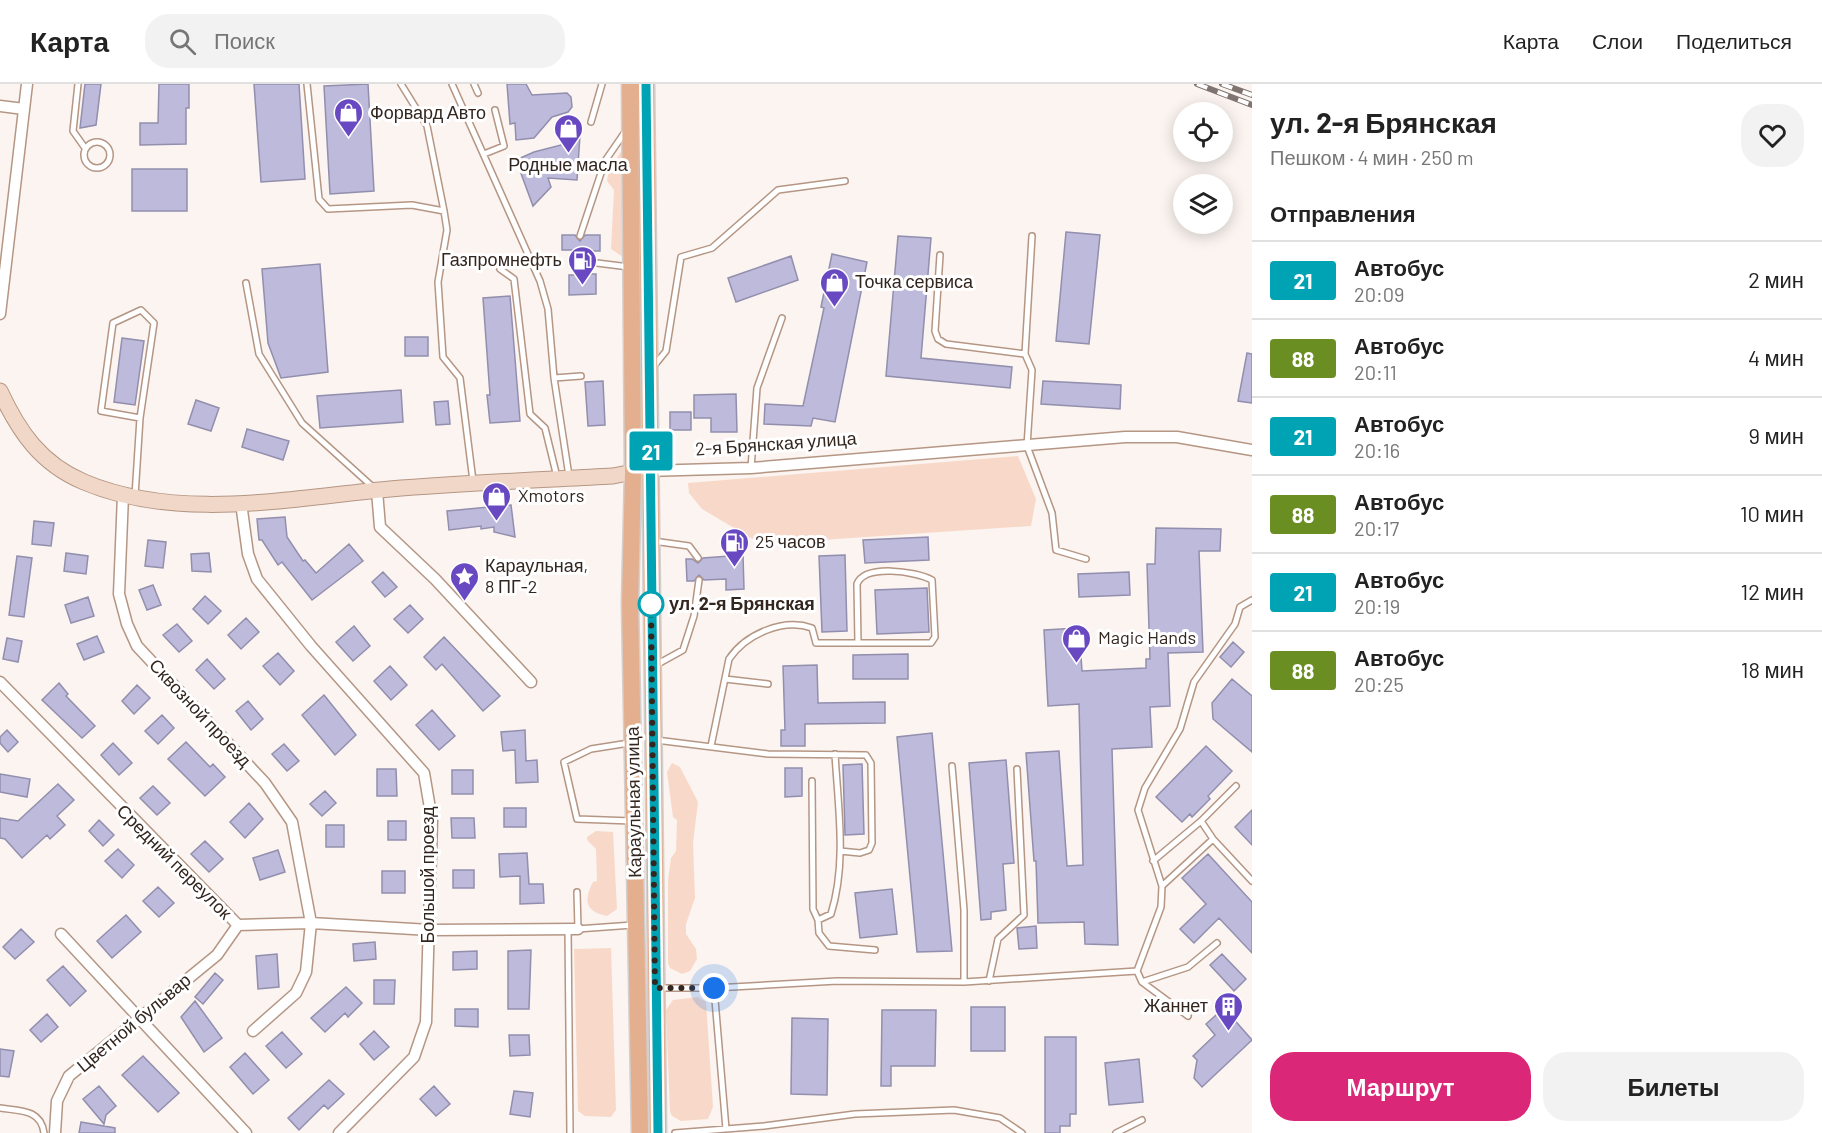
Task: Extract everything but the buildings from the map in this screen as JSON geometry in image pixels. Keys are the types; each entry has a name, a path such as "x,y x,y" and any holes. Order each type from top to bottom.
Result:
{"main road":[{"path":"630,84 633,472"},
{"path":"646,84 651,470"},
{"name":"Караульная улица","path":"651,470 652,739 658,1133"},
{"name":"Караульная улица","path":"633,472 630,603 640,1133"}],"street":[{"path":"0,314 6,223 27,84"},
{"path":"0,106 24,109"},
{"path":"0,391 14,422 29,444 54,465 83,482 129,496 190,503 241,503 377,490 633,472"},
{"name":"2-я Брянская улица","path":"633,472 751,468 1125,437 1178,437 1252,450"},
{"path":"377,490 380,527 435,579 531,682"},
{"name":"Сквозной проезд","path":"129,496 119,594 127,624 137,646 265,783 292,822 312,923"},
{"name":"Большой проезд","path":"241,503 248,554 257,579 311,646 424,773 432,820 426,1022 414,1057 339,1133"},
{"name":"Средний переулок","path":"0,682 238,925 312,923 430,930 572,929"},
{"path":"254,1031 296,993 306,972 312,923"},
{"name":"Цветной бульвар","path":"55,1133 57,1101 69,1076 217,954 238,925"},
{"path":"61,934 246,1133"}],"lane":[{"path":"78,84 73,131 85,148 83,156 90,167 102,167 109,161 110,152 101,142 92,142 85,148"},
{"path":"307,84 319,199 328,209 412,205 444,211"},
{"path":"401,84 427,126 444,211 447,230 438,282 443,357 460,378 473,483"},
{"path":"452,84 540,281 548,309 563,478"},
{"path":"474,84 478,93"},
{"path":"591,122 602,84"},
{"path":"484,154 504,146 495,110"},
{"path":"580,236 605,161 630,126"},
{"path":"650,370 666,351 681,257 712,248 778,190 845,181"},
{"path":"1032,236 1025,354 1032,370 1027,446 1052,513 1056,550 1086,559"},
{"path":"940,255 935,331 938,339 946,344 1025,354"},
{"path":"589,262 631,267"},
{"path":"500,269 514,279 530,414 545,428 563,478"},
{"path":"246,283 259,354 302,423 377,490"},
{"path":"129,496 154,323 141,310 113,323 101,411 140,418"},
{"path":"751,468 757,388 782,318"},
{"path":"554,378 581,376"},
{"path":"651,541 689,546 699,558"},
{"path":"711,746 729,659 736,648 772,627 802,624 812,628 816,643 858,643 931,643 935,637 932,580 915,573 868,572 860,576 857,584 858,643"},
{"path":"652,668 683,650 694,616 699,580"},
{"path":"1188,1016 1142,982 1137,970 1161,907 1162,886 1138,810 1145,788 1180,729 1194,682 1235,624 1240,607 1252,600"},
{"path":"724,679 768,684"},
{"path":"652,739 768,754 862,753 871,763 872,843 869,850 860,853 840,851"},
{"path":"632,743 591,748 564,762 577,819 634,821"},
{"path":"818,920 831,914 836,898 840,851 836,754"},
{"path":"952,766 964,910 964,982"},
{"path":"989,981 998,939 1024,915 1017,769"},
{"path":"812,781 813,909 818,920 819,933 829,946 875,950"},
{"path":"1153,861 1201,821 1236,786"},
{"path":"1201,821 1213,839 1252,881"},
{"path":"1162,886 1213,839"},
{"path":"570,1133 572,929 577,892"},
{"path":"572,929 635,925"},
{"path":"1142,982 1188,967 1217,943"},
{"path":"655,988 714,988 837,981 964,982 1137,970"},
{"path":"714,988 726,1129"},
{"path":"0,1108 34,1113 43,1122 44,1133"},
{"path":"675,1133 726,1129 764,1130 855,1114 954,1110 1000,1118 1022,1133"},
{"path":"1116,1133 1142,1120"}],"shaded area":[{"path":"622,150 623,257 611,249 614,190 607,181 609,170"},
{"path":"1018,456 1036,499 1031,526 761,544 702,509 689,493 688,483"},
{"path":"672,763 680,767 698,802 693,843 695,898 686,924 686,934 696,949 697,959 690,971 682,974 670,968 668,963 668,880 671,858 676,851 677,820 673,817 667,772"},
{"path":"596,831 613,832 617,909 607,916 590,908 587,899 593,882 597,881 596,849 587,837"},
{"path":"611,948 616,1110 611,1117 585,1116 578,1111 574,949"},
{"path":"698,997 706,1002 713,1107 708,1119 681,1121 672,1116 670,1112 666,1010 673,1000"}],"railway":[{"path":"1197,84 1252,105"},
{"path":"1222,84 1252,95"}],"bus line":[{"name":"21","path":"646,84 658,1133"}],"place":[{"name":"Форвард Авто","path":"349,138"},
{"name":"Родные масла","path":"568,154"},
{"name":"Газпромнефть","path":"583,286"},
{"name":"Точка сервиса","path":"834,308"},
{"name":"Xmotors","path":"497,522"},
{"name":"25 часов","path":"734,568"},
{"name":"Караульная, 8 ПГ-2","path":"464,602"},
{"name":"ул. 2-я Брянская","path":"651,604"},
{"name":"Magic Hands","path":"1077,664"},
{"name":"Жаннет","path":"1229,1032"}],"route":[{"path":"651,604 655,988 714,988"}]}
